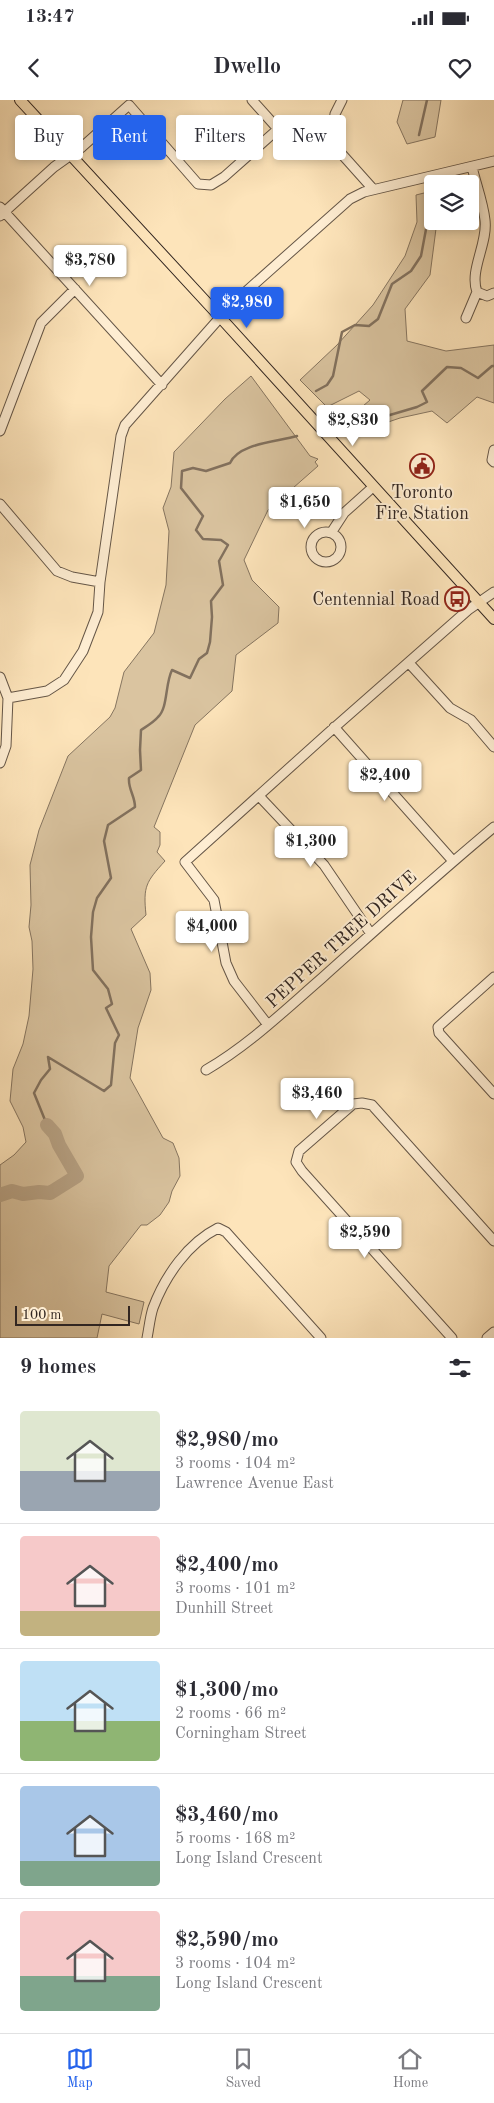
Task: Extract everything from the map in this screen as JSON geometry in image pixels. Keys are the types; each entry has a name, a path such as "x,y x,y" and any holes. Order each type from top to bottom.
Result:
{"main road":[{"path":"20,100 34,115"},
{"path":"75,160 494,619"}],"street":[{"path":"252,100 273,123"},
{"path":"335,115 342,100"},
{"path":"83,147 126,103 198,184 211,185 224,177 273,133"},
{"path":"346,159 373,189"},
{"path":"64,160 1,211 162,385"},
{"path":"8,698 47,691 64,680 84,651 98,612 100,582 121,436 126,425 220,317 350,198 373,189 494,160"},
{"path":"466,318 477,292 474,284 486,221 472,166"},
{"path":"0,431 40,323 75,289"},
{"path":"477,292 487,296 494,293"},
{"path":"494,450 492,460 494,462"},
{"path":"331,533 344,513 373,487"},
{"path":"0,504 57,571 72,577 100,582"},
{"path":"268,1025 234,981 226,963 214,900 186,862 334,727 479,602 494,592"},
{"path":"409,663 450,708 471,720 494,747"},
{"path":"0,677 8,698 6,746 0,762"},
{"path":"334,727 453,861"},
{"path":"259,796 324,865 371,934"},
{"name":"PEPPER TREE DRIVE","path":"206,1070 232,1055 268,1025 494,827"},
{"path":"494,977 438,1027 439,1033 494,1094"},
{"path":"452,1338 302,1171 296,1162 299,1152 354,1104 372,1105 494,1240"},
{"path":"147,1338 153,1308 174,1266 208,1234 218,1228 226,1232 321,1338"},
{"path":"487,1338 494,1332"}],"shaded area":[{"path":"403,100 441,100 435,137 407,144 397,122"},
{"path":"424,193 424,230 436,230 430,275 405,309 407,341 446,351 494,345 494,403 477,397 447,423 432,411 400,418 359,432 349,418 370,400 359,391 327,407 300,380 337,345 373,305 405,256 417,222 416,195"},
{"path":"251,376 310,456 318,459 315,462 318,466 268,510 244,560 252,580 279,607 278,623 236,655 232,691 195,725 154,827 160,832 160,845 157,852 165,861 147,885 145,897 146,915 131,929 150,973 151,990 138,1028 130,1078 163,1138 173,1143 179,1158 180,1176 172,1191 169,1202 160,1215 147,1225 141,1225 109,1266 106,1292 144,1302 139,1324 102,1314 97,1338 0,1338 0,1165 14,1155 26,1142 23,1127 10,1101 13,1069 23,1044 29,1016 33,969 32,941 29,927 31,905 30,865 39,830 68,756 110,717 115,708 124,672 154,633 166,585 169,531 163,508 171,487 174,452 225,399"}],"waterway":[{"path":"419,135 427,100"},
{"path":"316,391 327,385 333,376 342,332 355,325 369,326 378,319 392,284 411,271 421,256 426,230"},
{"path":"356,425 417,407 427,402 422,391 447,367 461,368 478,378 494,366"},
{"path":"47,1125 34,1093 50,1069 48,1057 104,1091 111,1085 115,1043 119,1035 106,1008 112,1004 108,989 93,970 91,937 93,912 97,898 111,878 104,841 108,825 135,807 129,778 141,770 141,730 154,721 161,713 172,670 190,678 199,659 207,653 212,617 211,601 223,585 219,561 228,545 221,540 203,539 196,530 203,516 181,488 182,471 193,468 206,471 230,463 241,451 250,447 297,436"},
{"path":"0,1195 12,1191 23,1194 50,1193 77,1176 59,1145 55,1134 47,1125"}],"place":[{"name":"Toronto Fire Station","path":"422,466"},
{"name":"Centennial Road","path":"457,599"}]}
